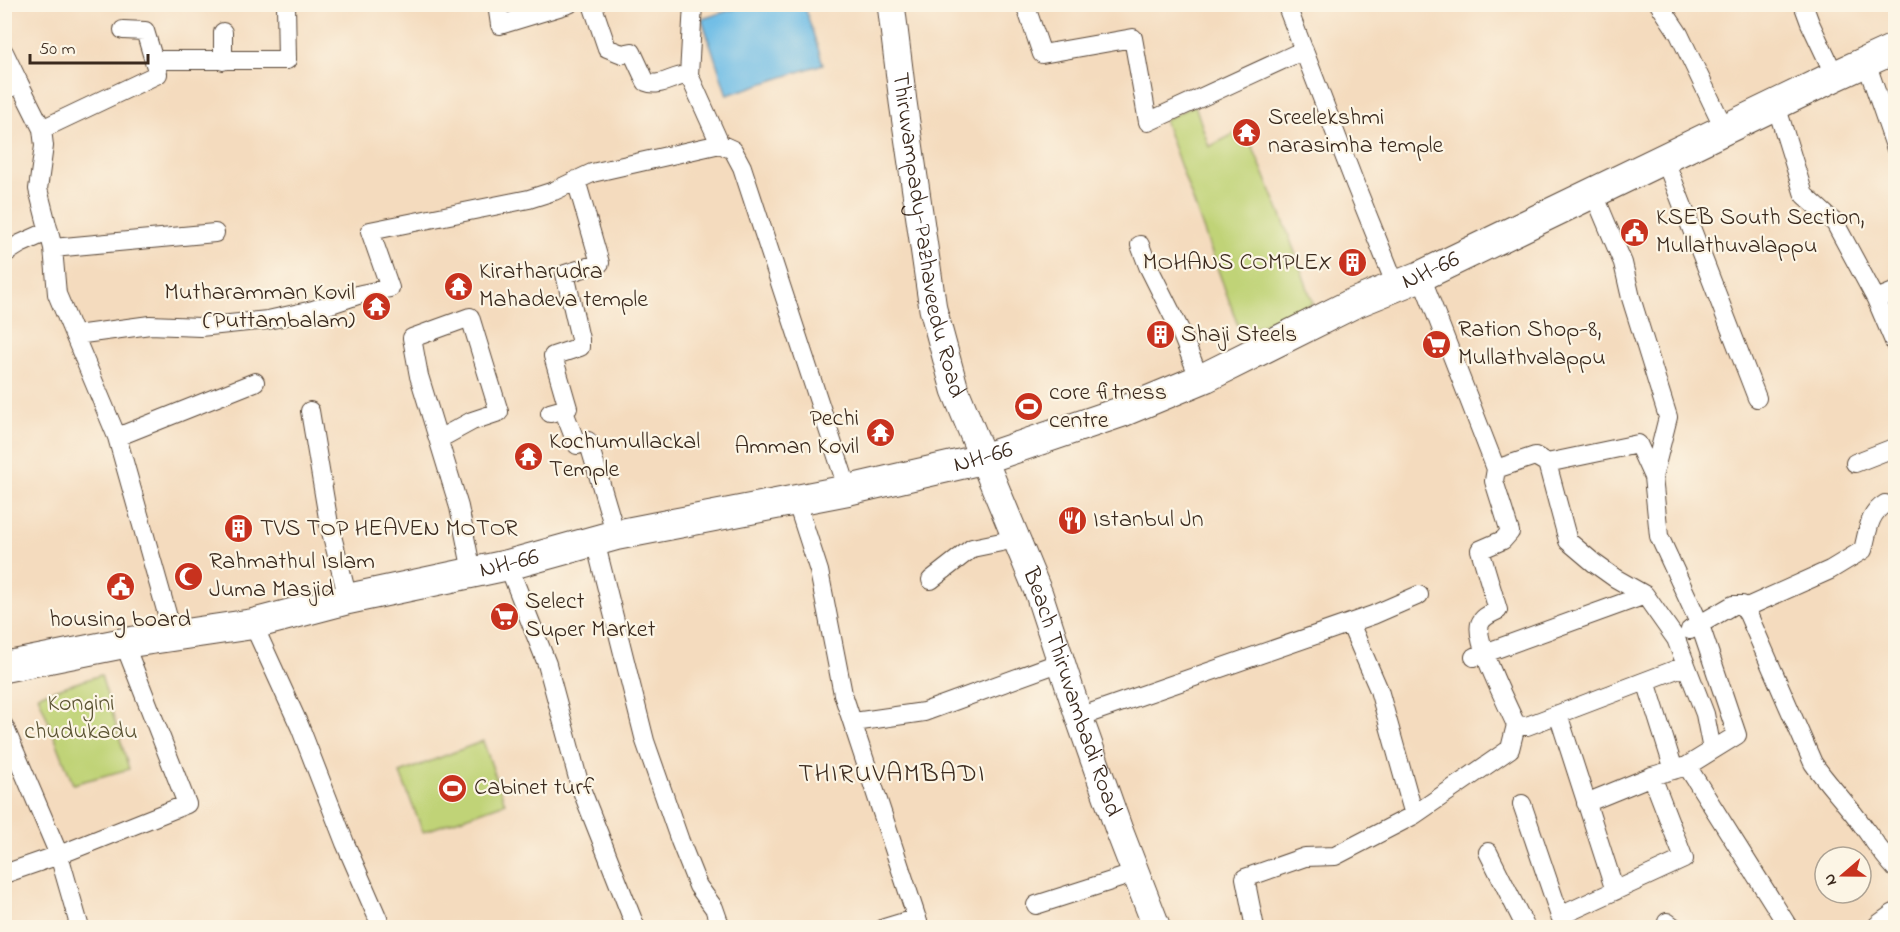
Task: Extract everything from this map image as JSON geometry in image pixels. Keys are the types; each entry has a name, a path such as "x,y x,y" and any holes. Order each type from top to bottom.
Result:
{"main road":[{"name":"Thiruvampady-Pazhaveedu Road","path":"891,4 933,309 955,390 983,459"},
{"name":"NH-66","path":"4,667 173,634 253,624 348,599 508,565 606,538 848,490 983,459 1124,411 1200,380 1352,304 1409,281 1594,194 1896,48"},
{"name":"Beach Thiruvambadi Road","path":"983,459 1039,594 1079,717 1157,927"},
{"path":"1881,927 1896,917"}],"street":[{"path":"154,60 287,60 286,4"},
{"path":"497,4 500,25 569,4"},
{"path":"592,4 607,48 622,54 632,52 646,82 653,85 681,75 689,75"},
{"path":"693,4 689,75 720,144"},
{"path":"1025,4 1042,54 1133,38 1148,122 1304,50"},
{"path":"1255,927 1245,878 1305,857 1335,856 1414,815 1510,749 1516,726 1478,656 1479,627 1483,618 1498,610 1480,550 1503,540 1510,532 1494,481 1496,469 1409,281 1355,184 1286,4"},
{"path":"1659,4 1679,34 1725,130"},
{"path":"1803,4 1835,76"},
{"path":"42,129 158,74 145,31 123,30"},
{"path":"223,32 223,61"},
{"path":"4,52 12,87 42,129 44,146 38,189 51,239 57,294 117,437 173,634"},
{"path":"1866,62 1896,149"},
{"path":"1776,105 1804,195 1835,223 1876,298 1896,346"},
{"path":"76,335 150,325 200,327 268,320 390,288 370,231 529,199 554,191 592,173 720,144 733,150 742,167 848,490"},
{"path":"1665,159 1757,398"},
{"path":"576,180 600,263 565,274 580,347 553,357 568,408 557,411 577,445 588,441 645,741 698,886 714,908 721,927"},
{"path":"1594,194 1623,264 1631,298 1668,417 1653,477"},
{"path":"4,254 20,244 51,239 216,232"},
{"path":"1140,244 1148,266 1180,330 1200,380"},
{"path":"1876,298 1896,291"},
{"path":"440,439 472,421 499,412 470,317 412,338 419,376 459,507 472,572"},
{"path":"117,437 255,382"},
{"path":"310,411 329,524 348,599"},
{"path":"1496,469 1535,456 1548,462 1638,444 1653,477 1659,536 1700,625 1737,735 1680,768 1652,776 1586,803"},
{"path":"1855,463 1896,447"},
{"path":"1548,462 1568,541 1593,563 1645,595 1676,639 1705,714 1712,750"},
{"path":"796,500 819,571 843,694 919,922 884,927"},
{"path":"1745,608 1830,570 1863,550 1876,509 1885,504"},
{"path":"931,580 972,548 1016,539"},
{"path":"508,565 547,664 580,786 636,927"},
{"path":"1079,717 1350,623 1419,595"},
{"path":"1478,656 1645,595"},
{"path":"1789,927 1680,768 1654,677 1676,639 1733,605 1742,605 1745,608 1813,764 1896,869"},
{"path":"1350,623 1379,690 1414,815"},
{"path":"253,624 300,727 345,843 382,927"},
{"path":"4,874 59,855 187,804 124,643"},
{"path":"854,722 924,712 1061,662"},
{"path":"1516,726 1527,726 1686,666"},
{"path":"1558,714 1615,891"},
{"path":"4,726 59,855 80,927"},
{"path":"1522,804 1563,922 1615,891 1684,859 1652,776"},
{"path":"1488,852 1526,927"},
{"path":"1036,905 1136,873"}],"green space":[{"path":"1195,105 1209,147 1245,128 1285,225 1313,303 1241,334 1164,120"},
{"name":"Kongini chudukadu","path":"101,675 129,769 73,784 38,695"},
{"name":"Cabinet turf","path":"483,741 505,803 423,832 400,773"}],"water":[{"path":"746,5 804,5 823,64 727,95 702,19"}],"place":[{"name":"Sreelekshmi narasimha temple","path":"1247,132"},
{"name":"KSEB South Section, Mullathuvalappu","path":"1635,232"},
{"name":"MOHANS COMPLEX","path":"1353,263"},
{"name":"Kiratharudra Mahadeva temple","path":"458,286"},
{"name":"Mutharamman Kovil (Puttambalam)","path":"376,307"},
{"name":"Shaji Steels","path":"1160,335"},
{"name":"Ration Shop-8, Mullathvalappu","path":"1437,344"},
{"name":"core fitness centre","path":"1028,407"},
{"name":"Pechi Amman Kovil","path":"880,433"},
{"name":"Kochumullackal Temple","path":"528,456"},
{"name":"Istanbul Jn","path":"1072,520"},
{"name":"TVS TOP HEAVEN MOTOR","path":"239,529"},
{"name":"Rahmathul Islam Juma Masjid","path":"188,576"},
{"name":"housing board","path":"120,587"},
{"name":"Select Super Market","path":"504,616"},
{"name":"Cabinet turf","path":"453,788"}],"district":[{"name":"THIRUVAMBADI","path":"892,775"}]}
